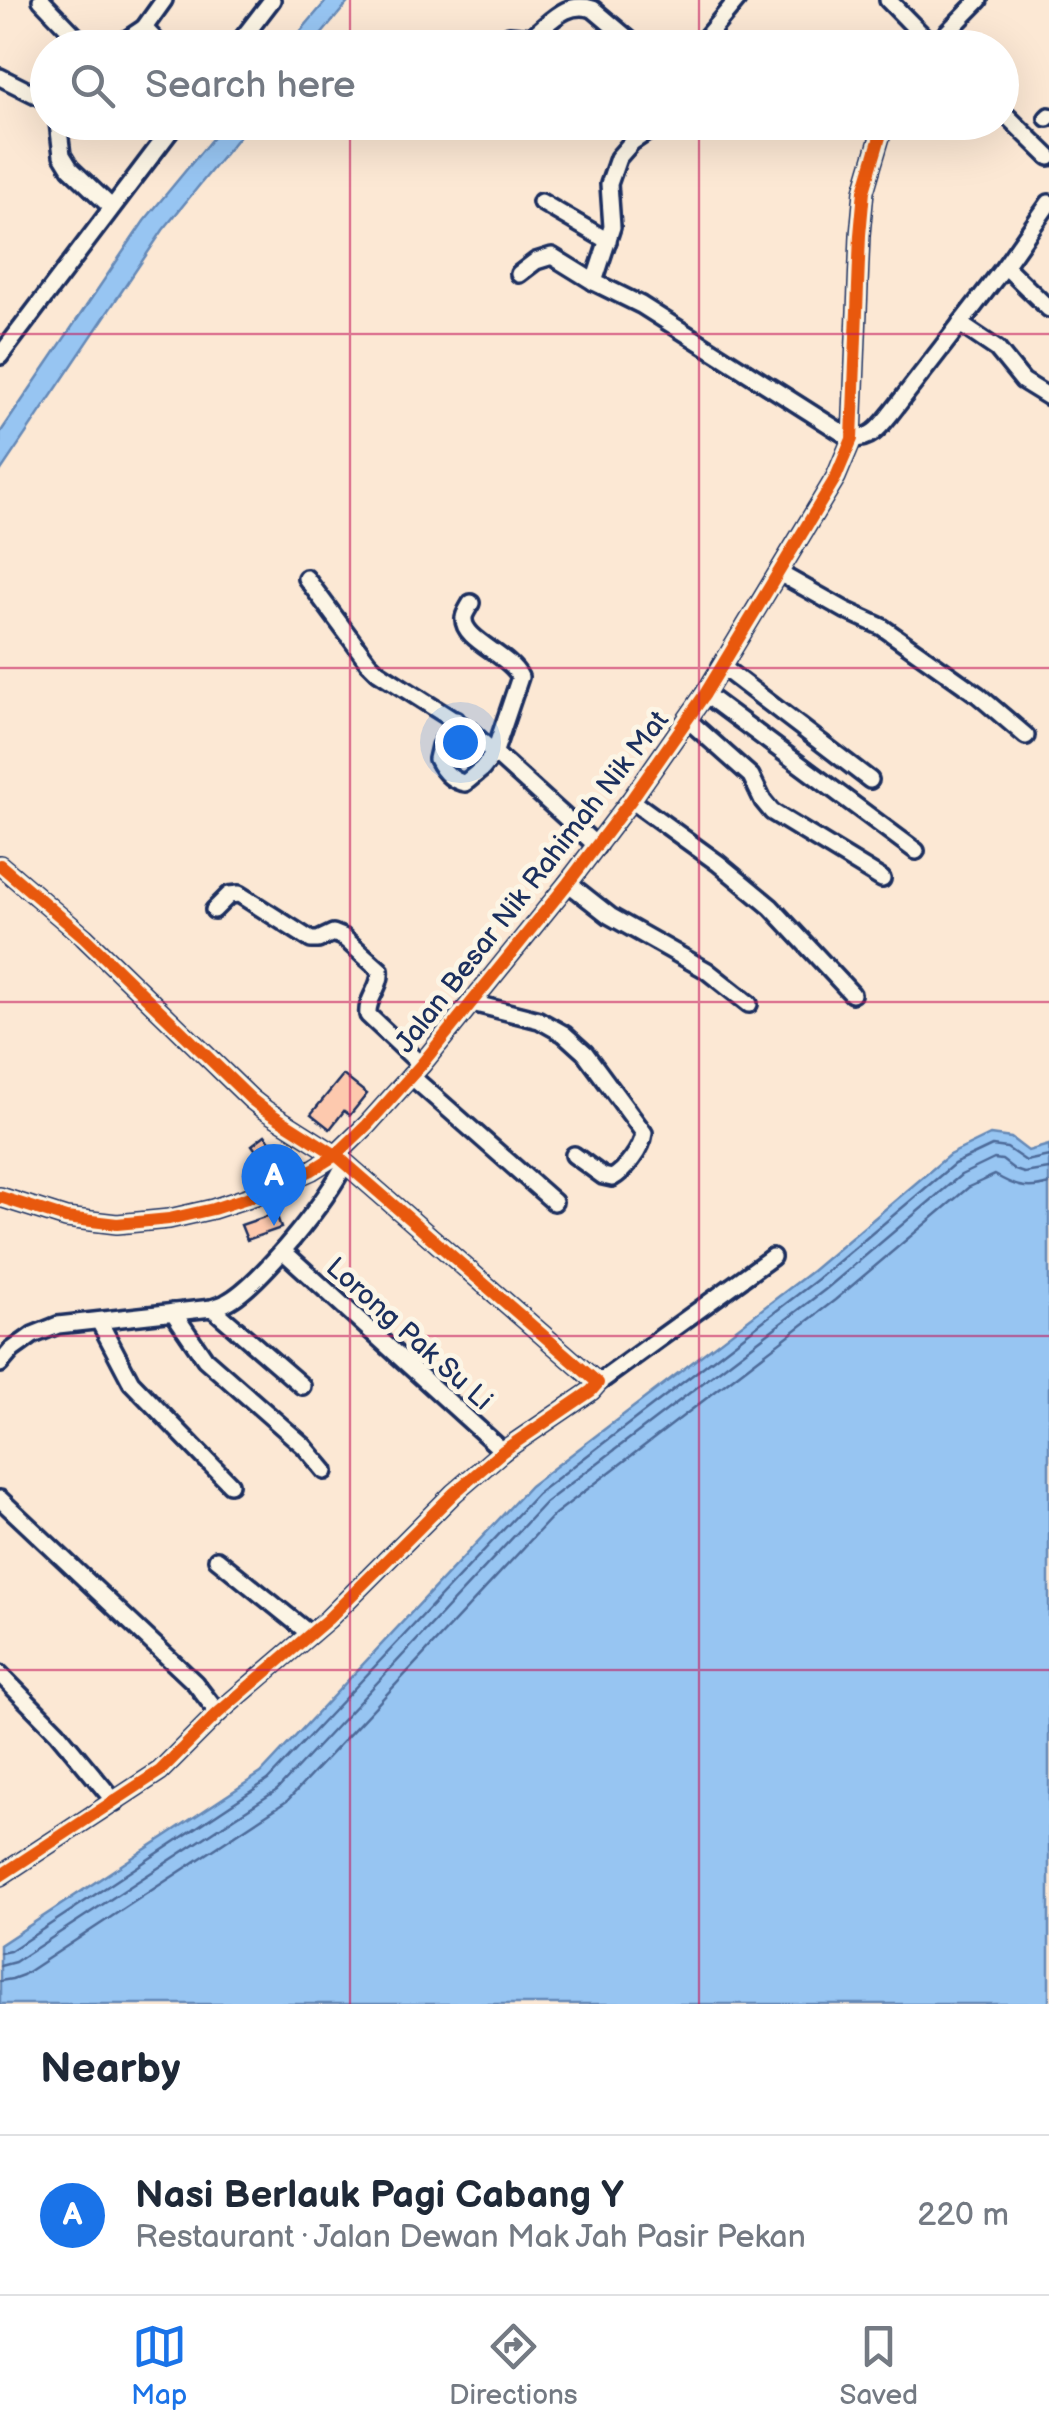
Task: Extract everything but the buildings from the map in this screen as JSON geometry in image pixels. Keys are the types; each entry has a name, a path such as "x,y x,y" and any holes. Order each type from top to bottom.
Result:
{"street":[{"path":"42,0 70,30"},
{"path":"141,30 164,0"},
{"path":"249,30 272,0"},
{"path":"712,30 737,0"},
{"path":"888,0 917,30"},
{"path":"951,30 980,0"},
{"path":"539,30 557,13 576,4 593,10 617,30"},
{"path":"0,76 30,92"},
{"path":"1019,128 1049,157"},
{"path":"60,140 62,156 70,168 111,208"},
{"path":"0,356 163,140"},
{"path":"594,282 612,227 610,184 618,158 635,140"},
{"name":"Jalan Besar Nik Rahimah Nik Mat","path":"0,1197 66,1218 116,1224 169,1219 256,1195 341,1159 472,1003 597,846 688,720 836,477 852,440 864,191 881,140"},
{"path":"541,202 608,241"},
{"path":"519,274 536,261 552,256 641,305 852,440 863,439 878,430 1049,203"},
{"path":"1004,266 1049,310"},
{"path":"960,324 997,349 1024,381 1049,398"},
{"path":"779,573 882,626 978,695 1026,736"},
{"path":"306,578 378,672 456,720 597,846"},
{"path":"456,720 437,759 452,779 465,783 494,754 520,677 510,662 471,634 464,616 472,604"},
{"path":"721,666 870,780"},
{"path":"705,694 916,850"},
{"path":"688,720 751,776 772,812 882,879"},
{"path":"631,800 771,907 852,994"},
{"path":"0,865 84,937 252,1099 341,1159 598,1383"},
{"path":"568,882 614,918 706,970 749,1004"},
{"path":"214,910 229,895 239,894 311,940 333,933 343,937 380,970 368,1015 416,1070 554,1202"},
{"path":"472,1003 540,1020 564,1034 585,1054 644,1133 642,1143 620,1174 612,1178 574,1155"},
{"path":"0,1364 33,1335 58,1325 212,1308 229,1302 283,1251 339,1178 341,1159"},
{"name":"Lorong Pak Su Li","path":"283,1251 503,1451"},
{"path":"2,1872 160,1771 218,1713 328,1619 454,1493 503,1451 772,1257"},
{"path":"212,1308 302,1386"},
{"path":"173,1312 205,1359 306,1448 325,1471"},
{"path":"98,1321 130,1382 230,1484"},
{"path":"0,1499 195,1684 218,1713"},
{"path":"217,1559 310,1634"},
{"path":"0,1674 57,1732 115,1802"}],"water":[{"path":"327,0 350,0 325,30 301,30"},
{"path":"211,140 236,140 163,230 0,472 0,433 144,221"},
{"path":"990,1135 1011,1138 1028,1151 1049,1145 1049,2004 0,2004 0,1945 261,1773 530,1486 812,1271 949,1155"}],"cycle path":[{"path":"0,1197 66,1218 117,1224 169,1219 213,1209 256,1195 336,1155 421,1065 631,800 705,694 836,477 852,439 860,235 864,191 879,140"},
{"path":"0,865 84,937 251,1099 336,1155 598,1383 503,1451 454,1493 328,1619 218,1713 160,1771 0,1876"}],"place":[{"name":"Nasi Berlauk Pagi Cabang Y","path":"274,1226"}]}
